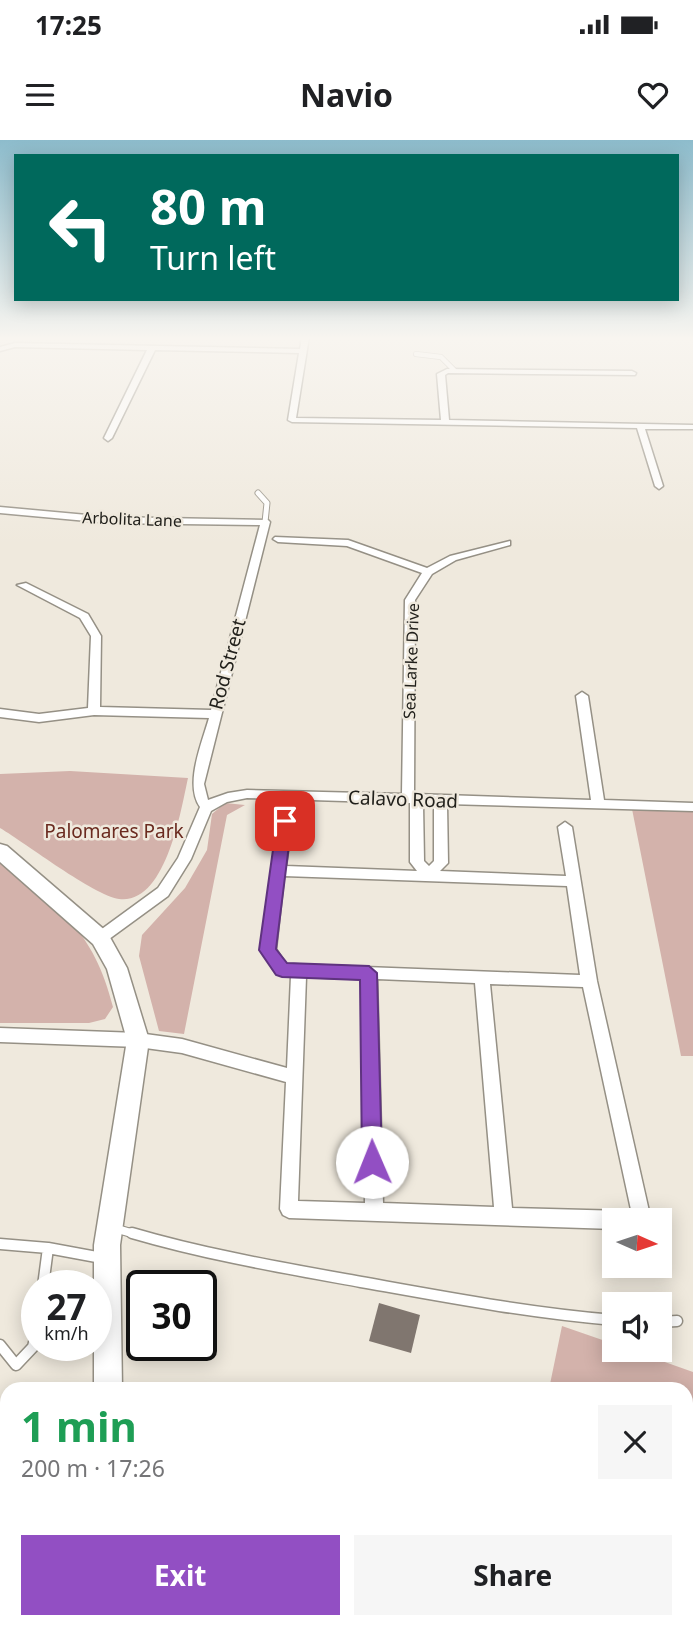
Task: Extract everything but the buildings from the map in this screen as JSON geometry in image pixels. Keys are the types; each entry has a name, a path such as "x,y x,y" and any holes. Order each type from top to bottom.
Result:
{"main road":[{"path":"0,850 100,939 117,968 138,1040 107,1259 108,1382"}],"street":[{"path":"108,438 123,406"},
{"path":"294,406 292,420 693,427"},
{"path":"444,406 445,424"},
{"path":"640,425 659,486"},
{"name":"Arbolita Lane","path":"0,510 109,520 265,522"},
{"name":"Rod Street","path":"206,806 201,799 198,784 265,522"},
{"path":"278,539 348,543 428,572 453,558 507,543"},
{"name":"Sea Larke Drive","path":"428,572 410,600 412,799 417,862 428,874"},
{"path":"22,584 84,616 96,636 94,711"},
{"path":"582,696 598,804"},
{"path":"0,713 40,718 94,711 214,714"},
{"name":"Calavo Road","path":"206,806 227,796 247,794 693,807"},
{"path":"428,874 441,863 440,800"},
{"path":"100,939 163,892 184,859 206,806"},
{"path":"285,821 268,950 282,970 589,981"},
{"path":"565,827 589,981 639,1208"},
{"path":"278,871 574,881"},
{"path":"299,971 289,1209 602,1219"},
{"path":"369,973 374,1212"},
{"path":"482,977 505,1216"},
{"path":"0,1035 138,1040 182,1045 295,1077"}],"lane":[{"path":"258,493 267,503 265,522"},
{"path":"110,1227 183,1248 327,1275 521,1311 602,1319"},
{"path":"0,1244 48,1248 107,1259"},
{"path":"45,1270 48,1248"},
{"path":"672,1321 677,1321"},
{"path":"0,1345 16,1365 21,1360"}],"green space":[{"name":"Palomares Park","path":"70,771 188,778 175,832 160,872 149,887 135,897 119,899 93,888 0,828 0,774"},
{"path":"225,803 245,805 227,815 184,1034 159,1031 139,956 142,935 185,888 207,850 212,814"},
{"path":"632,809 693,812 693,1056 681,1056"},
{"path":"0,857 56,906 84,939 105,980 113,1007 105,1019 89,1023 0,1023"},
{"path":"562,1326 602,1340 602,1362 665,1362 693,1372 693,1382 550,1382"}],"route":[{"path":"285,821 268,950 282,970 369,973 372,1162"}]}
